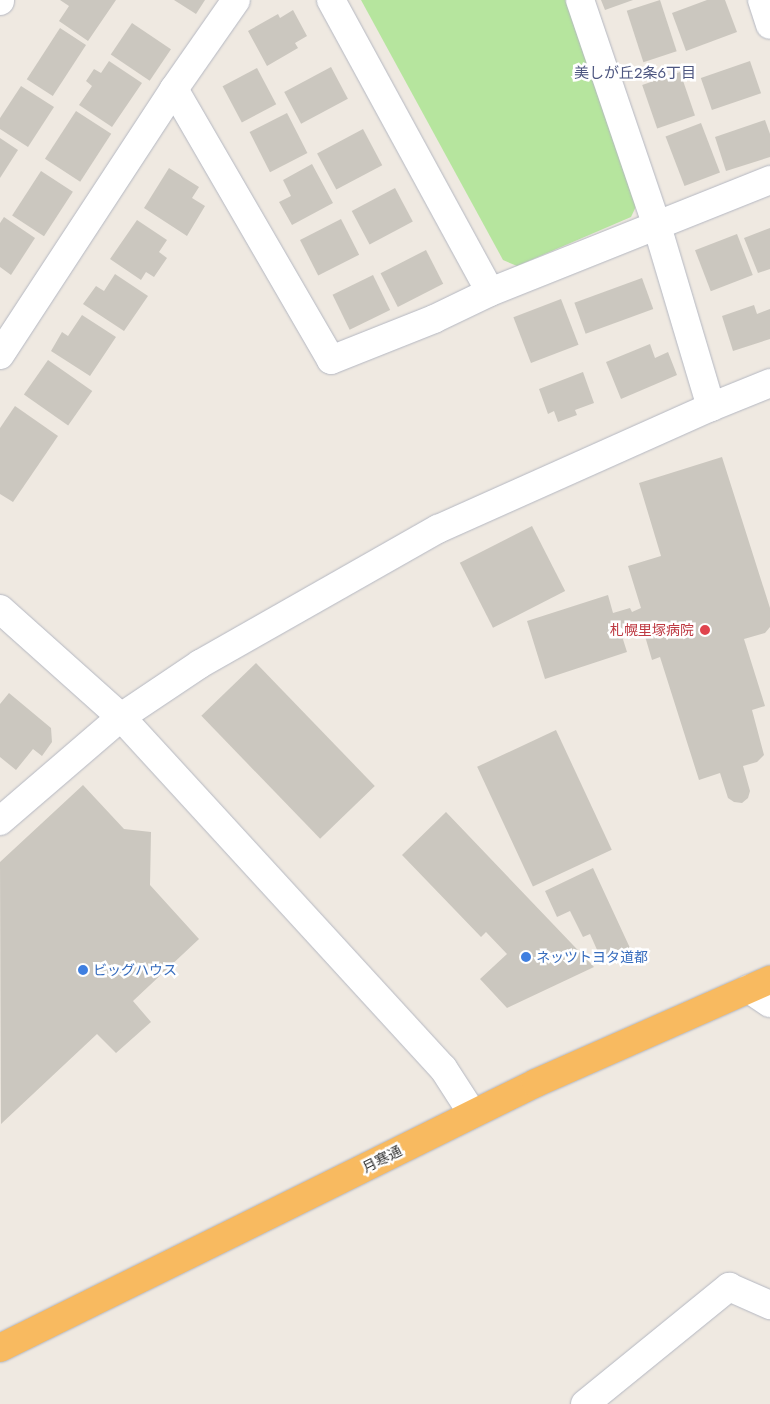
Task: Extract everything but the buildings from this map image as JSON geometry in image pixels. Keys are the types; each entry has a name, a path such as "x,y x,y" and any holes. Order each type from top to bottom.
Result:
{"highway":[{"name":"月寒通","path":"0,1348 536,1083 763,991"}],"street":[{"path":"0,356 174,89 236,0"},
{"path":"331,0 490,292"},
{"path":"580,0 657,226 711,406"},
{"path":"762,0 770,25"},
{"path":"174,89 331,360 434,319 490,292 770,180"},
{"path":"0,821 121,716 200,664 438,529 711,406 770,383"},
{"path":"0,609 121,716 442,1068 472,1113"},
{"path":"585,1404 729,1287 770,1306"}],"green space":[{"path":"361,0 570,0 639,200 631,217 517,266 503,260"}],"place":[{"name":"札幌里塚病院","path":"705,630"},
{"name":"ネッツトヨタ道都","path":"526,957"},
{"name":"ビッグハウス","path":"83,970"}],"district":[{"name":"美しが丘2条6丁目","path":"635,74"}]}
